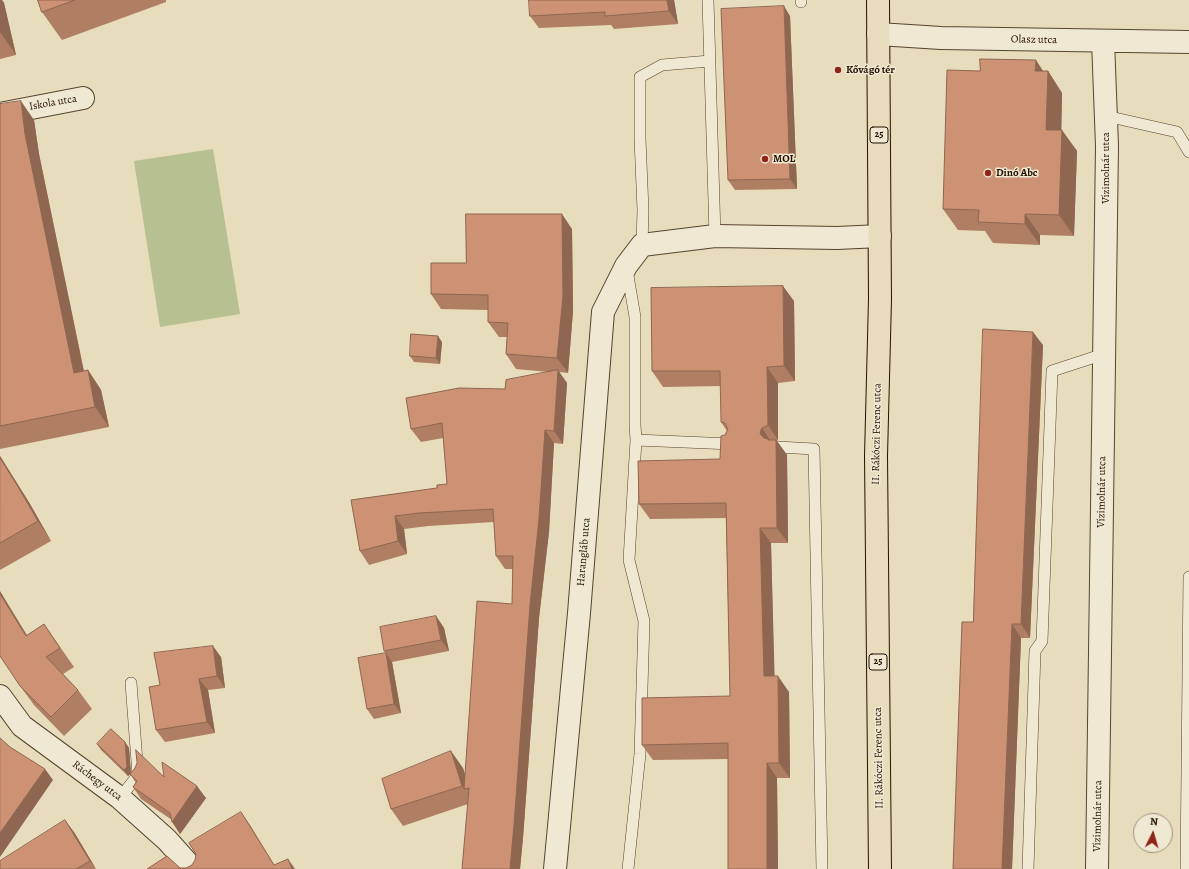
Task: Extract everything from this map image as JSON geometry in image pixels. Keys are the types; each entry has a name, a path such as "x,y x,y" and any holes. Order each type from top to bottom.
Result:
{"main road":[{"name":"II. Rákóczi Ferenc utca","path":"878,0 880,299 876,456 880,869"}],"street":[{"name":"Olasz utca","path":"878,34 941,38 1189,42"},
{"name":"Vízimolnár utca","path":"1097,869 1106,116 1103,41"},
{"name":"Iskola utca","path":"0,114 83,98"},
{"path":"642,245 715,236 837,238 880,236"},
{"name":"Harangláb utca","path":"556,869 580,605 603,312 626,266 642,245"},
{"name":"Ráchegy utca","path":"0,696 22,726 120,798 168,840 193,869"}],"lane":[{"path":"708,0 715,236"},
{"path":"642,245 643,220 640,139 640,77 662,65 710,61"},
{"name":"Vízimolnár utca","path":"1106,116 1177,132 1189,152"},
{"path":"626,266 635,317 636,440 629,560 644,620 640,754 628,869"},
{"path":"1028,869 1035,651 1042,641 1052,371 1104,354"},
{"path":"636,440 732,444"},
{"path":"778,446 814,449 822,869"},
{"path":"1186,869 1189,577"},
{"path":"120,798 138,775 131,684"}],"green space":[{"path":"213,149 240,314 160,327 134,161"}],"building":[{"path":"38,0 75,0 42,12"},
{"path":"529,0 667,0 669,11 605,16 605,12 530,16"},
{"path":"784,6 790,179 728,180 721,9"},
{"path":"980,59 1036,60 1035,71 1048,71 1046,130 1062,130 1059,215 1025,214 1025,224 978,222 979,210 943,209 947,70 980,71"},
{"path":"21,101 25,134 74,373 88,370 95,407 0,426 0,104"},
{"path":"466,214 562,214 563,296 557,358 506,354 508,323 488,322 488,295 431,294 431,263 466,263"},
{"path":"783,286 784,366 767,367 768,425 762,428 760,432 764,438 768,440 776,440 777,528 760,528 764,676 778,676 779,763 767,763 767,869 728,869 728,743 642,745 642,698 730,696 726,503 639,504 638,461 720,459 721,436 725,435 728,429 725,423 721,422 720,371 652,371 651,288"},
{"path":"983,329 1033,332 1021,624 1012,624 1002,869 953,869 962,622 973,622"},
{"path":"411,334 438,336 436,358 410,356"},
{"path":"558,370 554,431 545,430 510,869 462,869 469,788 464,789 477,601 512,604 513,556 496,556 493,509 419,513 395,516 398,541 360,551 351,500 437,488 437,485 447,484 442,423 411,429 406,398 459,388 505,389 506,380"},
{"path":"0,458 38,521 0,543"},
{"path":"0,594 26,636 44,624 60,648 46,657 78,690 51,717 20,686 0,656"},
{"path":"436,616 441,640 384,651 380,627"},
{"path":"213,646 217,676 199,679 207,722 156,730 149,687 160,685 154,653"},
{"path":"386,653 394,704 367,709 358,658"},
{"path":"111,729 125,742 127,767 124,770 97,744"},
{"path":"0,738 10,747 45,769 0,833"},
{"path":"136,750 164,777 162,762 197,786 172,822 170,813 133,787 137,781 130,774 137,763"},
{"path":"451,751 462,786 391,809 382,779"},
{"path":"241,812 274,865 288,859 292,869 147,869 167,856 180,868 186,868 192,865 196,854 189,843"},
{"path":"65,820 90,861 76,869 0,869 0,861"}],"place":[{"name":"Kővágó tér","path":"838,70"},
{"name":"MOL","path":"765,159"},
{"name":"Dinó Abc","path":"988,173"}]}
